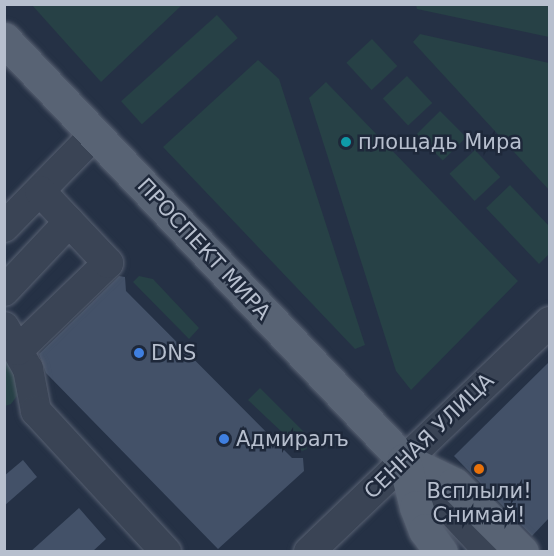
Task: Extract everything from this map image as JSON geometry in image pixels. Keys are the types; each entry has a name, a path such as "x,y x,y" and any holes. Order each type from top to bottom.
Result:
{"main road":[{"name":"ПРОСПЕКТ МИРА","path":"4,39 404,460 454,484 522,552"},
{"path":"404,460 408,483 422,522 441,552"}],"street":[{"path":"4,227 95,134"},
{"path":"40,191 108,263 11,339 28,369 36,411 166,552"},
{"path":"4,291 69,222"},
{"name":"СЕННАЯ УЛИЦА","path":"313,550 549,322"},
{"path":"404,460 490,552"}],"green space":[{"path":"32,5 182,5 101,82"},
{"path":"416,5 549,5 549,37 417,9"},
{"path":"217,15 238,38 142,124 121,101"},
{"path":"420,34 549,63 549,190 413,42"},
{"path":"372,39 397,66 372,90 346,63"},
{"path":"258,60 279,79 365,345 355,349 163,147"},
{"path":"407,76 432,103 408,126 383,99"},
{"path":"326,82 518,281 411,390 396,371 309,98"},
{"path":"440,111 466,137 443,160 417,134"},
{"path":"475,150 500,177 475,201 449,174"},
{"path":"510,185 549,226 549,254 539,264 486,208"},
{"path":"139,276 153,279 199,328 189,339 133,282"},
{"path":"4,342 23,388 11,404 5,406"},
{"path":"260,388 305,433 307,449 302,451 248,400"}],"building":[{"path":"119,276 125,277 126,291 292,458 303,458 304,471 218,549 46,373 39,354"},
{"path":"549,362 549,518 532,536 454,456"},
{"path":"23,460 37,477 4,506 4,476"},
{"path":"79,508 106,539 92,552 30,552"}],"place":[{"name":"площадь Мира","path":"346,142"},
{"name":"DNS","path":"139,353"},
{"name":"Адмиралъ","path":"224,439"},
{"name":"Всплыли! Снимай!","path":"479,469"}]}
